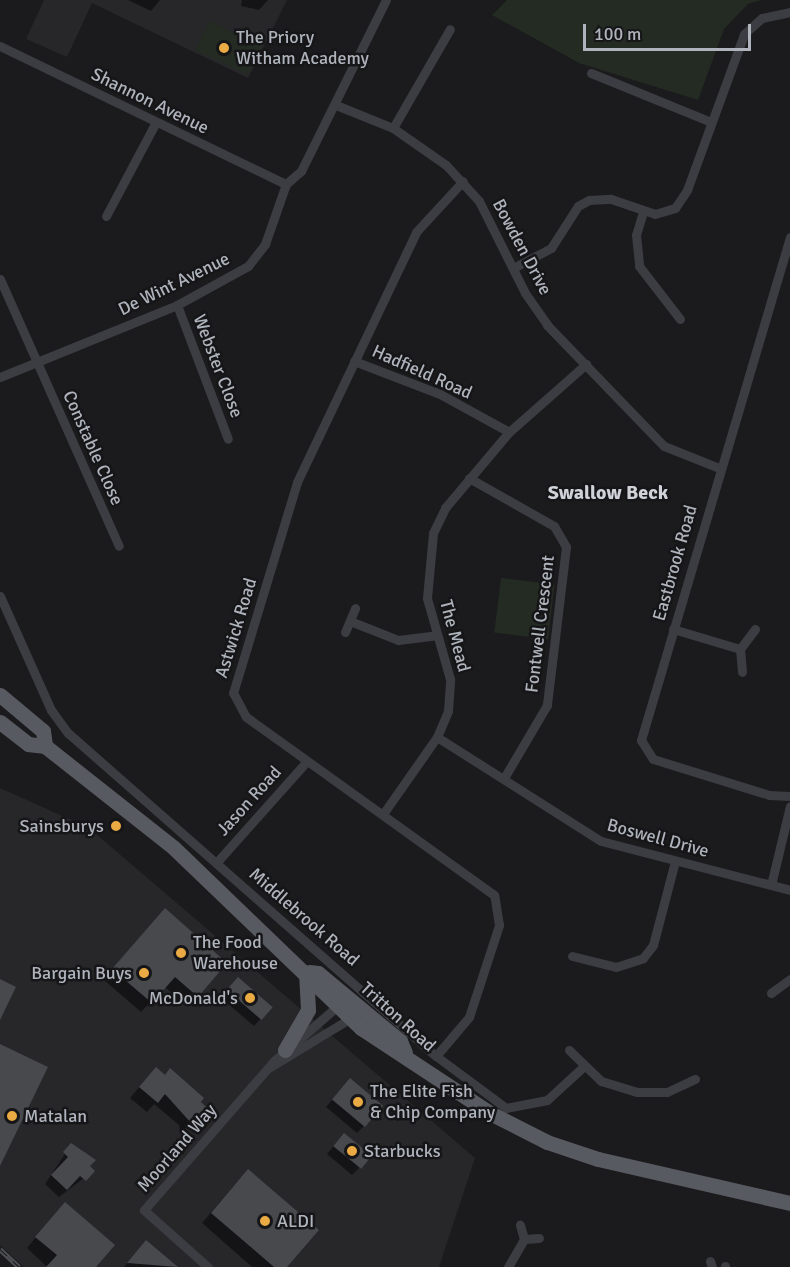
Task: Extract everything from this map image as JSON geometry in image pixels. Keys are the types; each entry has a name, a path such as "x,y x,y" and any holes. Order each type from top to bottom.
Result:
{"main road":[{"path":"0,695 43,731 45,746"},
{"path":"0,722 28,744 45,746 174,848 306,971 310,1006 285,1050"},
{"name":"Tritton Road","path":"306,971 405,1053 490,1113 547,1142 790,1203"}],"street":[{"name":"De Wint Avenue","path":"0,377 177,304 248,266 265,244 286,184 301,171 336,105 386,0"},
{"path":"515,267 551,248 578,206 589,200 611,199 643,213 665,212 683,199 744,34 762,18 790,12"},
{"path":"393,128 450,29"},
{"name":"Shannon Avenue","path":"0,46 286,184"},
{"path":"591,73 711,122"},
{"name":"Bowden Drive","path":"336,105 393,128 463,181 542,317 664,446 719,468"},
{"path":"106,216 156,122"},
{"name":"Astwick Road","path":"436,1056 469,1017 499,925 499,904 488,889 306,762 246,717 233,693 297,482 416,232 463,181"},
{"path":"643,213 636,235 639,266 680,319"},
{"name":"Eastbrook Road","path":"771,885 790,801 646,754 642,731 790,237"},
{"name":"Constable Close","path":"0,279 119,546"},
{"name":"Webster Close","path":"177,304 228,439"},
{"name":"Hadfield Road","path":"354,360 440,394 509,432"},
{"name":"The Mead","path":"383,814 437,737 451,693 426,576 433,533 469,478 509,432 586,364"},
{"name":"Fontwell Crescent","path":"469,478 554,526 566,547 548,705 504,778"},
{"name":"Middlebrook Road","path":"0,596 51,710 68,733 436,1056 506,1108 547,1100 583,1067"},
{"path":"345,632 355,608"},
{"path":"350,621 398,640 437,635"},
{"path":"673,628 740,649"},
{"path":"742,672 740,649 755,629"},
{"name":"Boswell Drive","path":"437,737 601,841 790,890"},
{"name":"Jason Road","path":"217,862 306,762"},
{"path":"572,956 616,967 643,958 653,945 675,861"},
{"path":"771,993 790,979"},
{"name":"Moorland Way","path":"208,1267 144,1210 285,1050 342,1001"},
{"name":"Moorland Way","path":"267,1069 356,1014"},
{"path":"570,1050 583,1067 610,1085 656,1094 695,1079"},
{"path":"508,1267 524,1239 520,1225"},
{"path":"524,1239 539,1238"}],"shaded area":[{"name":"The Priory Witham Academy","path":"44,0 287,0 248,78 92,3 67,57 26,39"},
{"path":"507,0 761,0 748,4 724,29 698,100 579,63 492,15"},
{"path":"209,21 262,46 249,75 195,50"},
{"path":"501,578 555,585 548,639 494,633"},
{"path":"0,788 89,828 475,1158 439,1267 24,1267 0,1245"}],"building":[{"name":"The Food Warehouse","path":"165,908 227,963 198,997 175,977 152,1003 112,969"},
{"name":"McDonald's","path":"238,977 273,1007 262,1020 227,990"},
{"path":"0,979 16,987 0,1020"},
{"name":"Matalan","path":"0,1044 48,1067 0,1166"},
{"path":"156,1067 165,1075 170,1068 204,1098 201,1102 206,1107 192,1124 165,1094 158,1103 139,1087"},
{"name":"The Elite Fish & Chip Company","path":"350,1078 383,1106 365,1127 332,1099"},
{"name":"Starbucks","path":"344,1133 372,1156 361,1169 333,1146"},
{"path":"71,1143 96,1160 90,1166 95,1171 86,1181 80,1176 67,1190 51,1175 68,1157 63,1152"},
{"name":"ALDI","path":"248,1169 319,1230 287,1267 274,1267 211,1213"},
{"path":"65,1202 115,1245 96,1267 46,1267 57,1255 35,1237"},
{"path":"146,1240 178,1267 127,1263"}],"railway":[{"path":"0,1249 19,1267"}],"place":[{"name":"The Priory Witham Academy","path":"224,48"},
{"name":"Sainsburys","path":"116,826"},
{"name":"The Food Warehouse","path":"181,953"},
{"name":"Bargain Buys","path":"144,973"},
{"name":"McDonald's","path":"250,998"},
{"name":"The Elite Fish & Chip Company","path":"358,1102"},
{"name":"Matalan","path":"12,1116"},
{"name":"Starbucks","path":"352,1151"},
{"name":"ALDI","path":"265,1221"}],"district":[{"name":"Swallow Beck","path":"608,492"}]}
